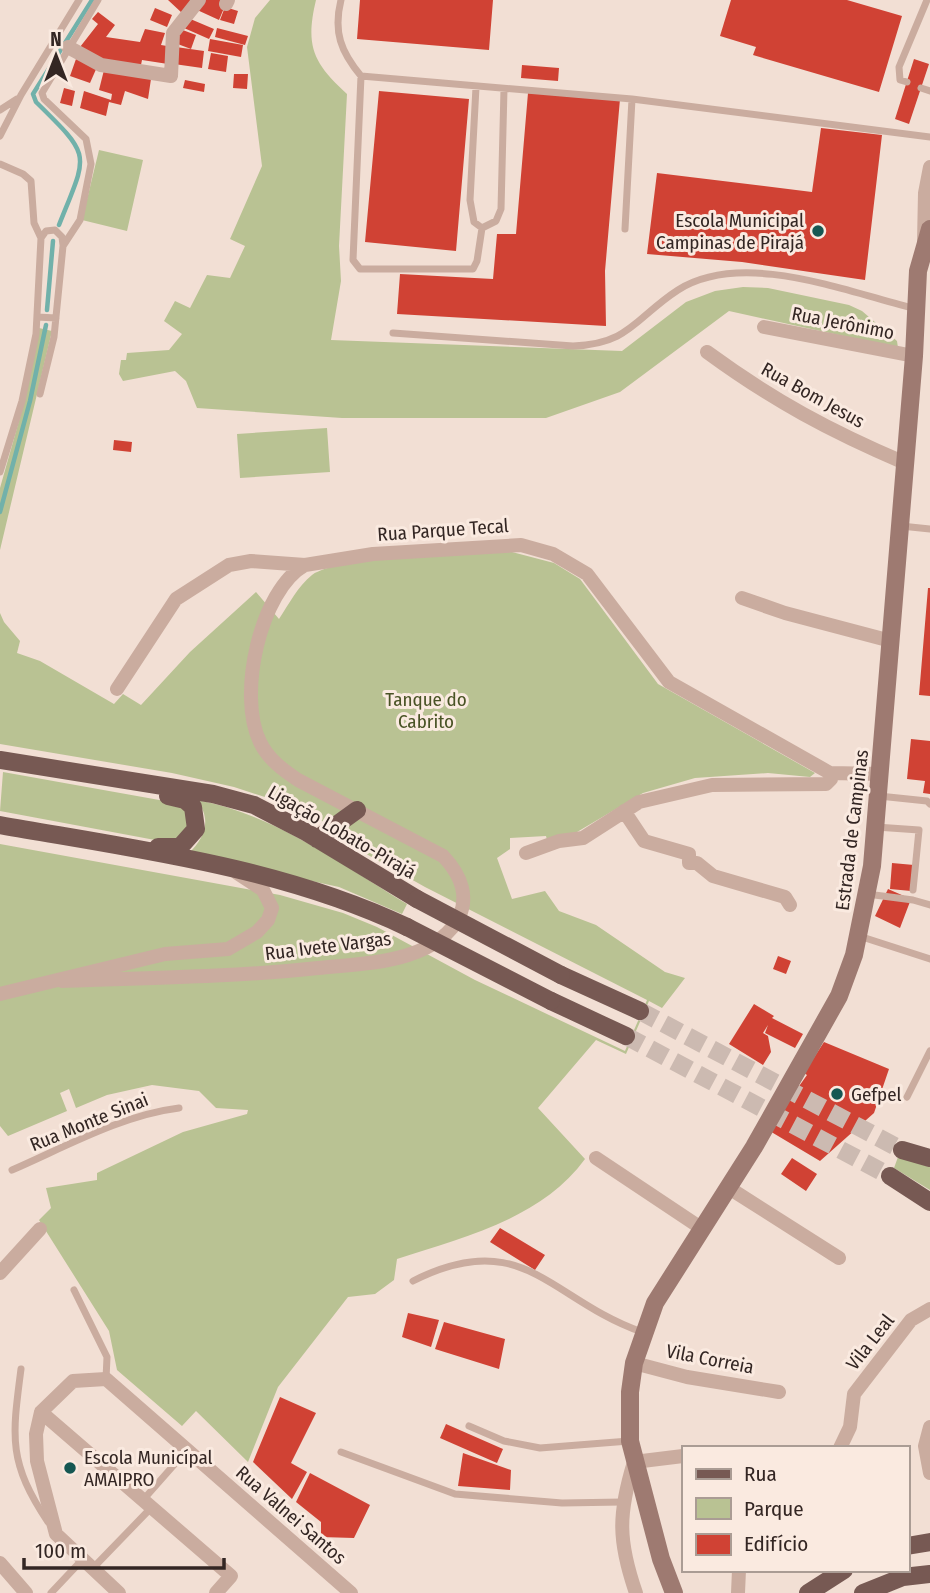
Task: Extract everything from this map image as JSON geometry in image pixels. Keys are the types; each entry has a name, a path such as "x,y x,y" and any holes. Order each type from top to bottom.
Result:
{"main road":[{"name":"Estrada de Campinas","path":"674,1593 630,1441 630,1392 634,1363 642,1332 655,1303 729,1188 839,996 859,936 867,894 881,774 914,356 918,271 930,229"},
{"name":"Ligação Lobato-Pirajá","path":"3,761 213,794 245,803 317,839 417,899 561,975 640,1011"},
{"path":"91,775 185,800 196,814 192,836 180,846 109,844"},
{"path":"317,839 357,810"},
{"path":"0,825 230,869 343,898 407,926 551,1001 626,1036"},
{"path":"902,1150 930,1158"},
{"path":"890,1175 930,1202"},
{"path":"808,1593 842,1572"},
{"path":"863,1593 903,1577 930,1573"}],"street":[{"path":"68,47 101,65 171,76 173,33 199,0"},
{"path":"924,249 925,193 930,167"},
{"name":"Rua Jerônimo","path":"764,327 914,356"},
{"name":"Rua Bom Jesus","path":"707,352 778,402 842,436 905,463"},
{"name":"Rua Parque Tecal","path":"117,689 181,593 240,562 305,565 373,554 521,545 536,547 587,575 669,682 830,773 881,774"},
{"name":"Rua Ivete Vargas","path":"62,981 202,976 330,967 407,956 443,940 454,929 463,904 463,892 451,865 434,850 282,769 260,742 254,724 253,685 262,624 284,581 305,565"},
{"path":"742,598 785,613 891,641"},
{"name":"Rua Parque Tecal","path":"624,811 639,802 714,784 826,783 831,779 830,773"},
{"path":"526,853 559,841 583,838 624,811 644,841 673,852 689,854 690,863 697,863 713,876 785,897 790,905"},
{"name":"Rua Ivete Vargas","path":"0,994 165,954 218,951 257,932 268,920 272,903 257,885 230,869"},
{"path":"596,1158 701,1228"},
{"path":"729,1188 839,1258"},
{"path":"0,1273 40,1229"},
{"name":"Vila Leal","path":"840,1446 850,1427 854,1394 911,1320 930,1309"},
{"name":"Vila Correia","path":"634,1363 687,1377 779,1392"},
{"path":"106,1379 73,1381 41,1412 36,1434 37,1461 56,1534 119,1593"},
{"name":"Rua Valnei Santos","path":"106,1379 351,1593"},
{"path":"41,1412 231,1576 216,1593"},
{"path":"930,1427 925,1446 930,1472"},
{"path":"636,1593 622,1541 622,1502 634,1462 682,1455"},
{"path":"622,1502 646,1500"},
{"path":"0,1563 26,1593"},
{"path":"738,1593 739,1572"}],"lane":[{"path":"0,136 21,95 79,0"},
{"path":"63,246 80,220 91,164 86,139 42,95 98,0"},
{"path":"341,0 337,31 341,50 361,76 355,265 360,269 468,271 477,261 482,228 471,214 476,87"},
{"path":"907,82 900,79 899,67 927,0"},
{"path":"361,76 632,99 930,137"},
{"path":"921,88 930,91"},
{"path":"482,228 496,221 501,209 504,89"},
{"path":"0,110 7,108 21,95"},
{"path":"625,229 632,99"},
{"path":"0,164 23,174 31,181 34,223 41,238 37,317 22,401 0,472"},
{"path":"40,394 56,317 63,246 62,237 55,230 46,231 41,238"},
{"path":"393,333 573,346 600,344 621,337 678,290 701,279 746,272 795,279 916,309"},
{"path":"37,317 56,317"},
{"path":"901,526 930,529"},
{"path":"879,796 927,801 930,804"},
{"path":"876,827 919,830 913,890"},
{"path":"867,894 930,905"},
{"path":"859,936 930,959"},
{"path":"907,1097 930,1051"},
{"name":"Rua Monte Sinai","path":"12,1170 93,1134 161,1110 180,1108"},
{"path":"413,1281 439,1268 467,1260 497,1261 523,1268 583,1300 617,1323 642,1332"},
{"path":"74,1290 107,1357 106,1379"},
{"path":"21,1369 14,1424 15,1450 21,1476 56,1534"},
{"path":"469,1426 503,1441 540,1448 630,1441"},
{"path":"51,1593 88,1564 147,1504 188,1449"},
{"path":"341,1452 455,1493 562,1503 622,1502"}],"green space":[{"path":"270,0 316,0 311,30 315,53 326,73 347,94 339,246 341,281 331,340 622,351 686,302 715,291 743,287 768,288 849,305 862,311 897,341 898,348 729,311 620,392 546,418 342,418 197,408 186,381 175,371 123,381 119,374 121,360 126,360 127,353 169,350 182,334 164,321 175,301 190,308 207,275 230,278 245,246 230,239 262,166 247,47 255,18"},
{"path":"99,150 143,160 127,231 82,220"},
{"path":"39,328 52,331 0,550 0,488 24,403"},
{"path":"327,428 330,472 240,478 237,434"},
{"name":"Tanque do Cabrito","path":"512,552 554,563 580,579 658,684 815,773 810,777 768,773 695,778 643,793 577,832 547,840 546,836 510,838 510,849 497,858 512,899 545,891 559,911 596,925 665,972 685,978 662,1008 649,1001 626,1054 596,1040 538,1108 585,1159 567,1180 546,1197 500,1223 397,1259 394,1280 375,1294 348,1297 278,1387 248,1462 196,1411 182,1426 117,1370 109,1331 39,1220 51,1208 46,1188 97,1180 97,1173 183,1132 247,1114 248,1110 216,1108 199,1091 152,1085 107,1095 76,1108 69,1089 60,1093 67,1111 8,1136 0,1126 0,844 280,895 343,913 377,927 475,980 625,1051 647,1000 425,887 345,842 322,821 274,800 234,787 172,773 0,744 0,613 20,641 17,653 40,661 114,704 123,694 141,705 190,652 256,592 279,619 307,579 327,568 377,559"},
{"path":"3,772 176,803 187,813 188,824 180,839 155,840 0,811"},
{"path":"197,800 253,817 306,842 407,904 402,914 339,887 188,854 199,842 205,822 202,807"},
{"path":"898,1157 930,1167 930,1190 894,1168"}],"building":[{"path":"168,0 194,0 182,13"},
{"path":"203,0 225,0 220,7 224,8 219,20 195,9"},
{"path":"360,0 493,0 489,50 357,39"},
{"path":"731,0 847,0 902,16 879,92 753,55 756,47 720,36"},
{"path":"225,7 238,11 234,24 220,20"},
{"path":"155,8 172,15 167,27 150,20"},
{"path":"98,12 115,25 106,37 140,42 145,29 165,33 161,45 167,46 168,64 142,60 141,65 100,60 80,47 98,24 92,19"},
{"path":"188,18 214,29 209,39 184,28"},
{"path":"217,28 248,36 245,45 215,37"},
{"path":"180,29 196,35 191,49 175,43"},
{"path":"210,39 243,45 241,57 208,51"},
{"path":"176,47 204,51 202,68 174,64"},
{"path":"211,53 228,56 226,72 208,69"},
{"path":"76,59 97,67 90,83 70,76"},
{"path":"914,59 929,64 909,124 895,119"},
{"path":"522,65 559,68 558,81 521,78"},
{"path":"104,70 151,79 148,99 125,91 121,105 109,102 106,116 80,108 84,91 111,100 112,94 99,90"},
{"path":"234,74 248,74 247,89 233,88"},
{"path":"185,80 205,84 204,92 183,88"},
{"path":"64,88 75,91 72,106 60,103"},
{"path":"379,91 469,99 456,251 365,242"},
{"path":"528,93 620,99 605,271 606,326 397,314 400,274 493,279 497,234 516,234"},
{"path":"821,128 882,135 865,280 742,262 647,254 657,173 812,192"},
{"path":"114,440 132,442 131,452 113,450"},
{"path":"930,588 930,696 919,695"},
{"path":"911,739 930,741 930,794 923,793 925,781 907,779"},
{"path":"892,863 914,865 911,891 890,889"},
{"path":"888,889 911,899 900,928 875,916"},
{"path":"778,956 791,961 786,974 773,969"},
{"path":"754,1004 774,1016 772,1018 803,1034 795,1048 765,1033 768,1025 763,1033 768,1036 771,1052 763,1065 729,1044"},
{"name":"Gefpel","path":"824,1042 889,1069 874,1113 820,1161 768,1130 807,1075 804,1073"},
{"path":"792,1158 817,1174 806,1191 781,1174"},
{"path":"500,1228 545,1255 535,1270 490,1242"},
{"path":"408,1313 439,1320 431,1347 402,1337"},
{"path":"444,1322 505,1339 499,1369 435,1349"},
{"path":"280,1397 316,1413 291,1463 307,1472 292,1499 253,1462"},
{"path":"446,1424 503,1449 497,1463 440,1438"},
{"path":"463,1453 511,1470 510,1490 458,1486"},
{"path":"310,1473 370,1505 354,1538 321,1537 321,1522 296,1502"}],"waterway":[{"path":"59,225 76,183 80,157 68,135 36,102 33,94 92,0"},
{"path":"47,310 53,241"},
{"path":"0,512 30,401 46,325"}],"tunnel":[{"path":"640,1011 902,1150"},
{"path":"626,1036 890,1176"}],"place":[{"name":"Escola Municipal Campinas de Pirajá","path":"818,231"},
{"name":"Gefpel","path":"837,1094"},
{"name":"Escola Municípal AMAIPRO","path":"70,1468"}]}
